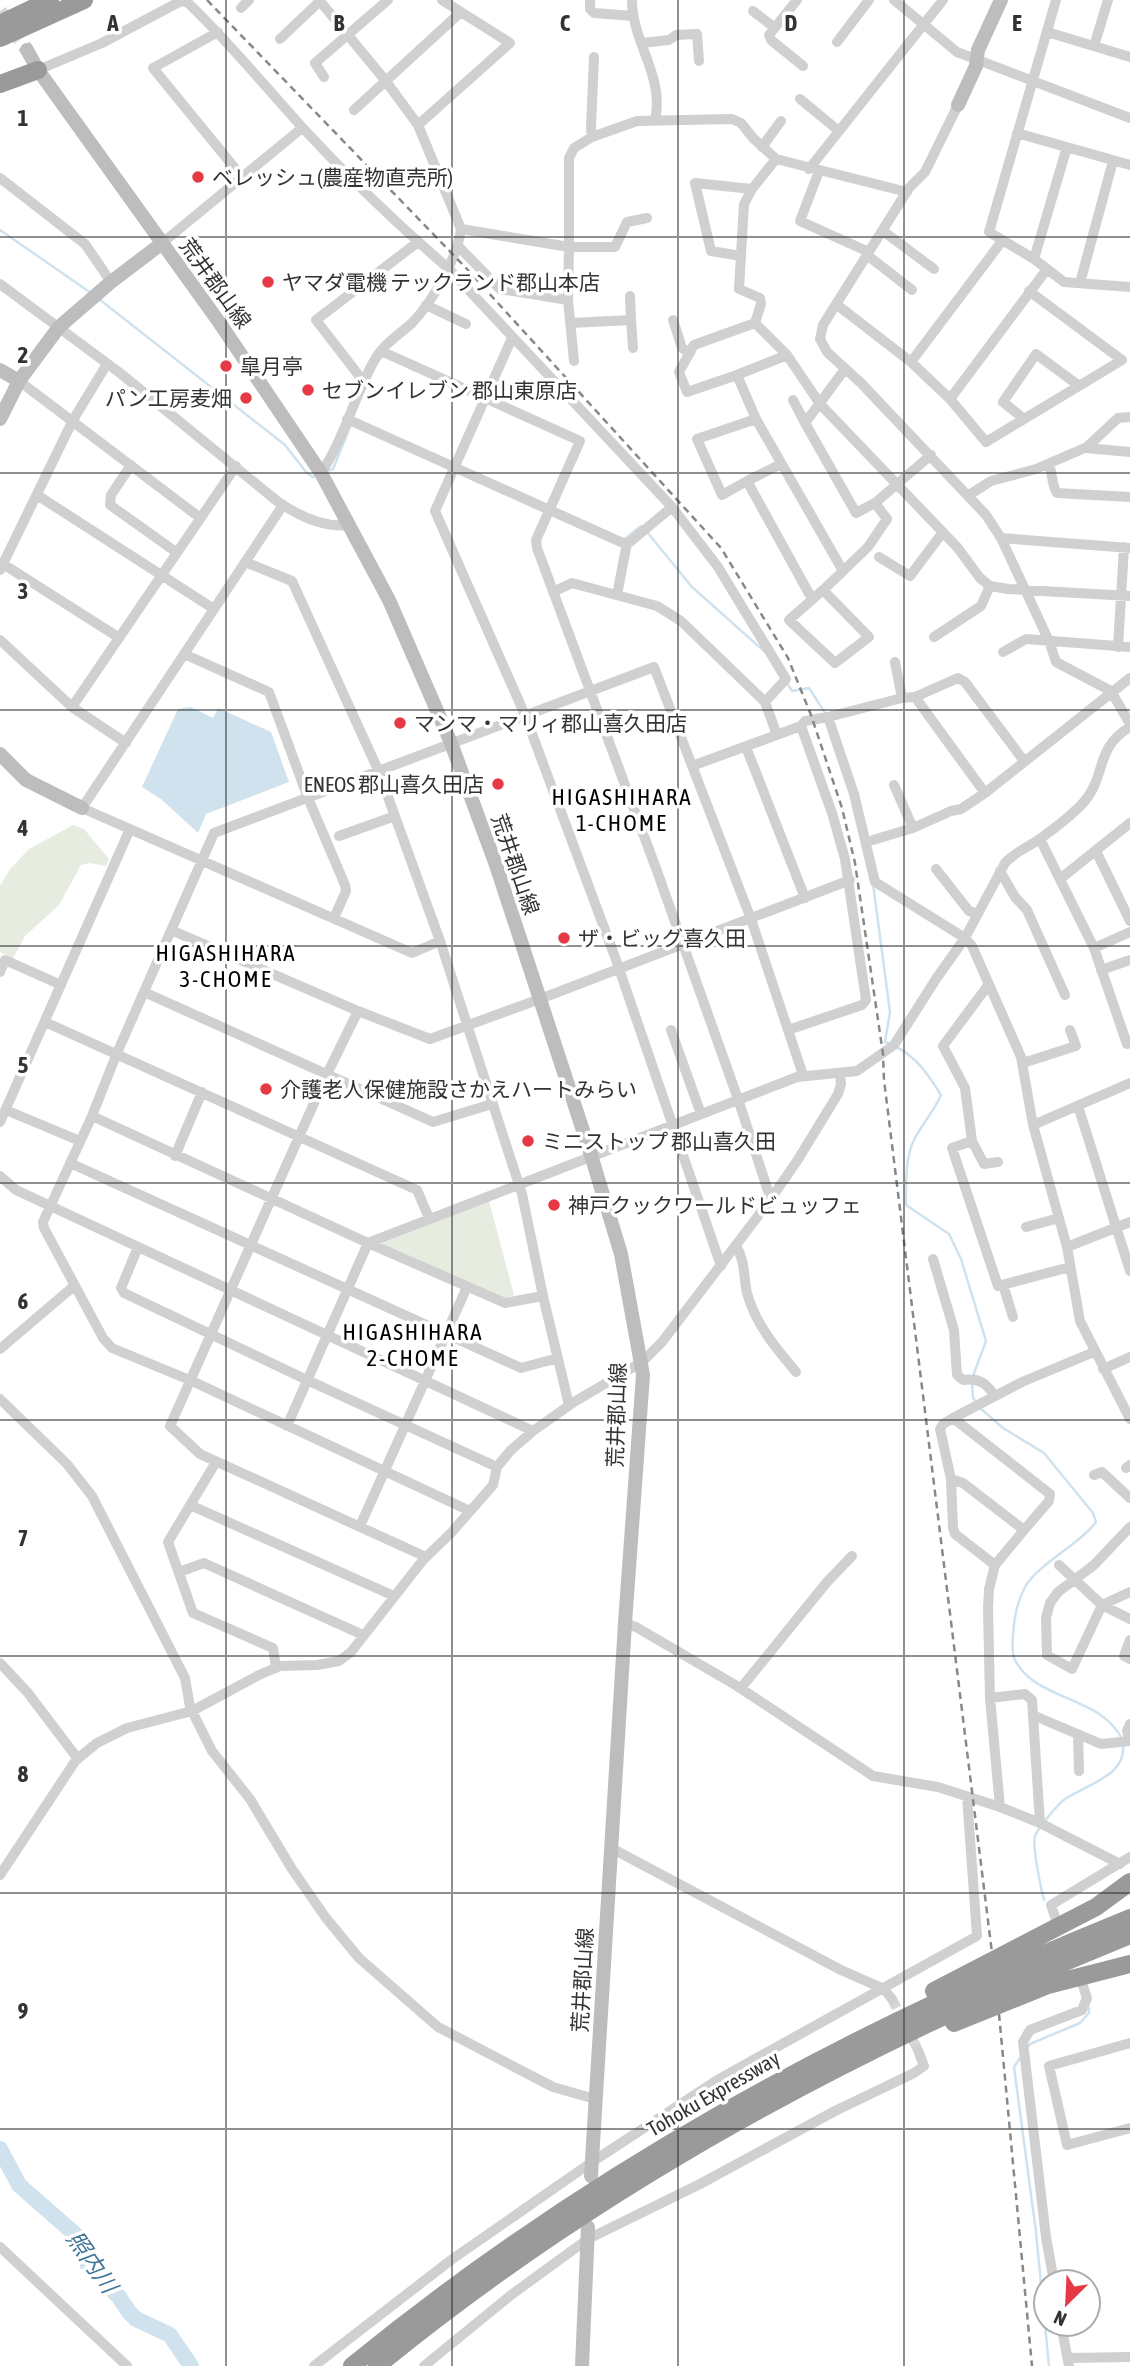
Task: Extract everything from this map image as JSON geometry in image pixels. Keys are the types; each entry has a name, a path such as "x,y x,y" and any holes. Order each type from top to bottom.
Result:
{"highway":[{"path":"0,24 50,0"},
{"path":"0,38 84,0"},
{"path":"0,85 38,70"},
{"path":"788,2084 835,2045 889,2014 1096,1907 1130,1882"},
{"name":"Tohoku Expressway","path":"352,2366 452,2288 625,2170 788,2084 894,2021 1130,1918"},
{"name":"Tohoku Expressway","path":"377,2366 479,2288 593,2209 788,2084 1130,1936"},
{"path":"788,2084 850,2071 944,2027 1048,1985 1130,1964"}],"main road":[{"path":"958,105 976,66 976,57 1000,0"},
{"name":"荒井郡山線","path":"27,50 38,70 219,321 321,473 389,600 451,743 496,865 592,1155 621,1254 643,1375 592,2169"},
{"path":"0,419 19,381 59,327 111,282 162,244"},
{"path":"0,370 19,381"},
{"path":"0,754 26,779 82,808"},
{"path":"582,2366 588,2233"}],"street":[{"path":"280,39 320,0 418,125 461,229 459,247 426,305 409,326 380,351 321,473"},
{"path":"324,77 315,63 388,0"},
{"path":"418,125 510,43 442,0"},
{"path":"590,0 590,9 594,13 633,16"},
{"path":"632,0 633,16 654,74 658,104 655,120"},
{"path":"797,0 769,35 771,40 803,66"},
{"path":"837,42 869,0"},
{"path":"894,0 957,52 976,57 1130,118"},
{"path":"912,290 868,253 800,221 814,170 839,131 943,0"},
{"path":"1056,0 989,232 1034,259 1064,282 1130,287"},
{"path":"1094,46 1108,0"},
{"path":"38,70 102,43 182,1 188,3 218,32 302,128 418,243 447,268 672,506 722,573 786,679 765,702"},
{"path":"753,11 775,28"},
{"path":"354,110 461,12"},
{"path":"218,32 153,68 242,177"},
{"path":"1047,32 1130,57"},
{"path":"642,43 669,40 676,35 697,34 699,61"},
{"path":"592,137 594,57"},
{"path":"800,99 839,131"},
{"path":"287,1426 368,1243 803,1075 840,1074 863,1068 894,1045 965,937 1000,871 1012,856 1040,839 1084,803 1093,790 1107,747 1117,735 1130,726 1111,691 1056,662 1049,641 1001,538 986,515 931,454 827,352 820,339 823,325 868,253 907,192 925,172 958,105"},
{"path":"574,361 568,300 569,158 574,148 592,137 637,121 735,120 776,159 907,192"},
{"path":"762,146 781,121"},
{"path":"162,244 302,128"},
{"path":"1017,133 1130,165"},
{"path":"1034,259 1067,147"},
{"path":"755,323 761,304 760,298 739,289 744,204 776,159"},
{"path":"1080,283 1113,160"},
{"path":"0,178 85,244 111,282"},
{"path":"741,256 711,251 695,183 752,190"},
{"path":"461,229 569,247 615,247 627,222 647,218"},
{"path":"883,231 934,269"},
{"path":"911,362 1002,241"},
{"path":"363,382 316,320 418,243"},
{"path":"459,247 500,289 568,300"},
{"path":"950,400 1047,268"},
{"path":"0,284 107,364 283,505 327,525 349,525"},
{"path":"836,304 911,362 950,400 986,442 1126,358 1030,291"},
{"path":"629,296 633,348"},
{"path":"426,305 466,324"},
{"path":"570,323 631,320"},
{"path":"673,320 682,348 690,353"},
{"path":"755,323 694,345 679,372 687,392 787,355"},
{"path":"755,323 787,355 820,404 943,532 980,578 990,586 1125,596"},
{"path":"512,338 435,511 525,715 618,968 720,1266"},
{"path":"380,351 580,441 536,545 738,1099 771,1200"},
{"path":"1024,419 1003,402 1036,354 1078,385"},
{"path":"107,364 73,420 2,567 118,637"},
{"path":"805,423 845,369"},
{"path":"737,375 755,418 843,571"},
{"path":"19,381 199,517"},
{"path":"793,400 856,513 875,503 931,454"},
{"path":"969,495 991,481 1049,464 1086,448 1118,418 1130,417"},
{"path":"755,418 697,439 722,495 781,464"},
{"path":"347,419 627,543"},
{"path":"1086,448 1130,453"},
{"path":"1049,464 1057,493 1130,497"},
{"path":"131,465 111,495 110,505 176,552"},
{"path":"72,707 236,466"},
{"path":"747,481 812,598"},
{"path":"37,495 214,609"},
{"path":"823,590 869,637 835,663 789,620 868,548 887,519 875,503"},
{"path":"283,505 82,808 412,953 440,942"},
{"path":"617,595 627,543 672,506"},
{"path":"878,557 910,576 943,532"},
{"path":"1001,538 1127,547 1125,596 1118,647"},
{"path":"245,562 292,581 379,772 440,942 518,1183 569,1405"},
{"path":"553,592 572,583 657,607 674,615 765,702 777,735"},
{"path":"934,637 981,606 990,586"},
{"path":"1003,652 1026,639 1130,647"},
{"path":"0,640 72,707 126,743"},
{"path":"184,654 269,692 308,798 346,888 334,918"},
{"path":"895,662 902,698"},
{"path":"470,1511 192,1381 112,1348 103,1338 44,1228 43,1222 92,1116 214,833 654,667 751,919 803,1075"},
{"path":"692,766 801,726 812,719 915,697 958,678 965,682 1024,761"},
{"path":"873,840 961,809 1130,678"},
{"path":"915,697 985,793"},
{"path":"828,717 854,794 876,884 965,937 972,946 1023,1063 1032,1125 1067,1247 1078,1315 1094,1352 1130,1419"},
{"path":"788,1030 862,1005 866,1000 849,880 832,813 801,726"},
{"path":"746,747 805,898"},
{"path":"894,785 913,828"},
{"path":"339,836 394,816"},
{"path":"1060,879 1130,821"},
{"path":"0,1122 130,829"},
{"path":"1040,839 1094,948 1127,1044"},
{"path":"1096,851 1130,921"},
{"path":"936,869 969,911 978,914"},
{"path":"1000,871 1015,897 1027,910 1065,995"},
{"path":"171,930 426,1039 540,999 849,880"},
{"path":"1094,948 1130,932"},
{"path":"0,972 3,959 61,985"},
{"path":"1101,970 1130,960"},
{"path":"989,984 943,1046 965,1088 972,1141 984,1164 998,1162"},
{"path":"144,992 433,1122 492,1104"},
{"path":"358,1011 327,1074 170,1426 200,1454 426,1557"},
{"path":"45,1022 417,1190 429,1218"},
{"path":"671,1030 701,1114"},
{"path":"1023,1063 1076,1046 1070,1030"},
{"path":"0,1875 78,1759 97,1743 127,1728 192,1711 276,1668 339,1661 351,1652 426,1557 493,1485 497,1467 510,1451 569,1405 642,1362 662,1342 771,1200 832,1104 840,1087 840,1074"},
{"path":"1032,1125 1129,1086"},
{"path":"175,1156 202,1092"},
{"path":"1078,1106 1130,1272"},
{"path":"6,1110 80,1142"},
{"path":"92,1116 272,1200 505,1303 543,1296"},
{"path":"972,1141 952,1148 998,1286 1070,1266"},
{"path":"70,1163 521,1368 558,1358"},
{"path":"0,1176 16,1190 50,1207 534,1431"},
{"path":"1026,1227 1059,1218"},
{"path":"1067,1247 1130,1222"},
{"path":"736,1246 742,1256 747,1292 758,1321 770,1342 796,1372"},
{"path":"138,1247 121,1287 122,1292 497,1467"},
{"path":"933,1259 954,1330 957,1375 963,1380 984,1382 995,1396"},
{"path":"1003,1285 1013,1317"},
{"path":"0,1349 74,1286"},
{"path":"360,1527 467,1287"},
{"path":"995,1565 955,1534 951,1479 940,1429 953,1418 995,1396 1094,1352"},
{"path":"1104,1369 1130,1357"},
{"path":"0,1399 67,1464 92,1496 185,1678 192,1711 212,1751 247,1795 292,1869 326,1918 359,1958 438,2027 553,2087 596,2099"},
{"path":"953,1418 1050,1494 1049,1500 995,1565 988,1598 990,1698 1000,1807"},
{"path":"216,1462 168,1542 193,1613 273,1648 276,1668"},
{"path":"1094,1475 1102,1472 1130,1498"},
{"path":"951,1479 963,1483 1024,1530"},
{"path":"190,1505 394,1596"},
{"path":"1130,1527 1094,1565 1073,1580 1050,1603 1046,1618 1047,1655 1072,1669 1102,1605 1130,1592"},
{"path":"741,1688 827,1582 852,1556"},
{"path":"179,1572 204,1563 363,1635"},
{"path":"1059,1565 1102,1605 1130,1619"},
{"path":"625,1623 741,1688 873,1776 938,1787 1000,1807 1040,1823 1119,1864"},
{"path":"1130,1640 1124,1656 1130,1659"},
{"path":"0,1663 28,1693 78,1759"},
{"path":"990,1698 1025,1694 1032,1700 1040,1823"},
{"path":"1035,1716 1101,1744 1130,1741 1127,1731 1130,1724"},
{"path":"1078,1735 1079,1771"},
{"path":"314,2366 451,2260 592,2169 719,2079 977,1936 967,1797"},
{"path":"611,1848 841,1970 884,1989 892,1999"},
{"path":"1056,1920 1051,1905 1130,1857"},
{"path":"1052,2268 1023,2042 1030,2030 1082,2010 1087,1998 1082,1983"},
{"path":"1130,2043 1049,2066 1068,2145 1130,2128"},
{"path":"424,2366 588,2233 700,2184 835,2110 914,2073 923,2066 918,2050"},
{"path":"0,2247 127,2366"},
{"path":"1064,2338 1068,2362 1130,2357"}],"shaded area":[{"path":"73,825 84,829 109,859 106,866 90,863 81,865 59,905 25,936 13,958 0,952 0,886 10,869 29,849"},
{"path":"489,1201 514,1295 504,1298 381,1244"}],"water":[{"path":"191,707 213,718 218,708 271,732 289,782 206,814 198,833 161,799 142,787 178,709"}],"waterway":[{"path":"0,230 91,293"},
{"path":"99,299 285,445 306,472 313,477 317,475"},
{"path":"327,471 333,469 350,427 354,424"},
{"path":"626,538 643,527"},
{"path":"647,532 692,587 765,652"},
{"path":"787,683 792,691 809,688 825,713"},
{"path":"873,884 890,1012 885,1042 890,1044"},
{"path":"896,1047 916,1062 941,1095 909,1153 906,1205 949,1234 961,1259 986,1341 973,1376"},
{"path":"972,1382 973,1398 976,1402"},
{"path":"980,1408 1003,1428 1044,1453 1093,1513 1096,1522 1039,1570 1025,1587 1014,1622 1012,1647 1015,1660 1037,1683 1098,1713 1111,1723 1121,1737"},
{"path":"1044,1900 1035,1849 1037,1832 1065,1799 1112,1772 1123,1755 1123,1744"},
{"path":"1028,2047 1080,2023 1089,2013 1089,2008"},
{"path":"1020,2058 1014,2067 1036,2232 1049,2366"},
{"name":"照内川","path":"0,2149 19,2185 76,2235 82,2242 87,2263 119,2297 129,2312 136,2319 170,2335 191,2366"}],"tunnel":[{"path":"0,11 27,50"},
{"path":"892,1999 918,2050"}],"railway":[{"path":"207,0 466,268 721,548 788,658 811,715 842,808 855,863 883,1054 884,1080 992,1953"},
{"path":"999,2014 1032,2366"}],"place":[{"name":"ベレッシュ(農産物直売所)","path":"198,177"},
{"name":"ヤマダ電機 テックランド郡山本店","path":"268,282"},
{"name":"皐月亭","path":"226,366"},
{"name":"セブンイレブン 郡山東原店","path":"308,390"},
{"name":"パン工房麦畑","path":"246,398"},
{"name":"マンマ・マリィ郡山喜久田店","path":"400,723"},
{"name":"ENEOS 郡山喜久田店","path":"498,784"},
{"name":"ザ・ビッグ喜久田","path":"564,938"},
{"name":"介護老人保健施設さかえハートみらい","path":"266,1089"},
{"name":"ミニストップ 郡山喜久田","path":"528,1141"},
{"name":"神戸クックワールドビュッフェ","path":"554,1205"}],"district":[{"name":"HIGASHIHARA 1-CHOME","path":"622,810"},
{"name":"HIGASHIHARA 3-CHOME","path":"226,966"},
{"name":"HIGASHIHARA 2-CHOME","path":"413,1345"}]}
